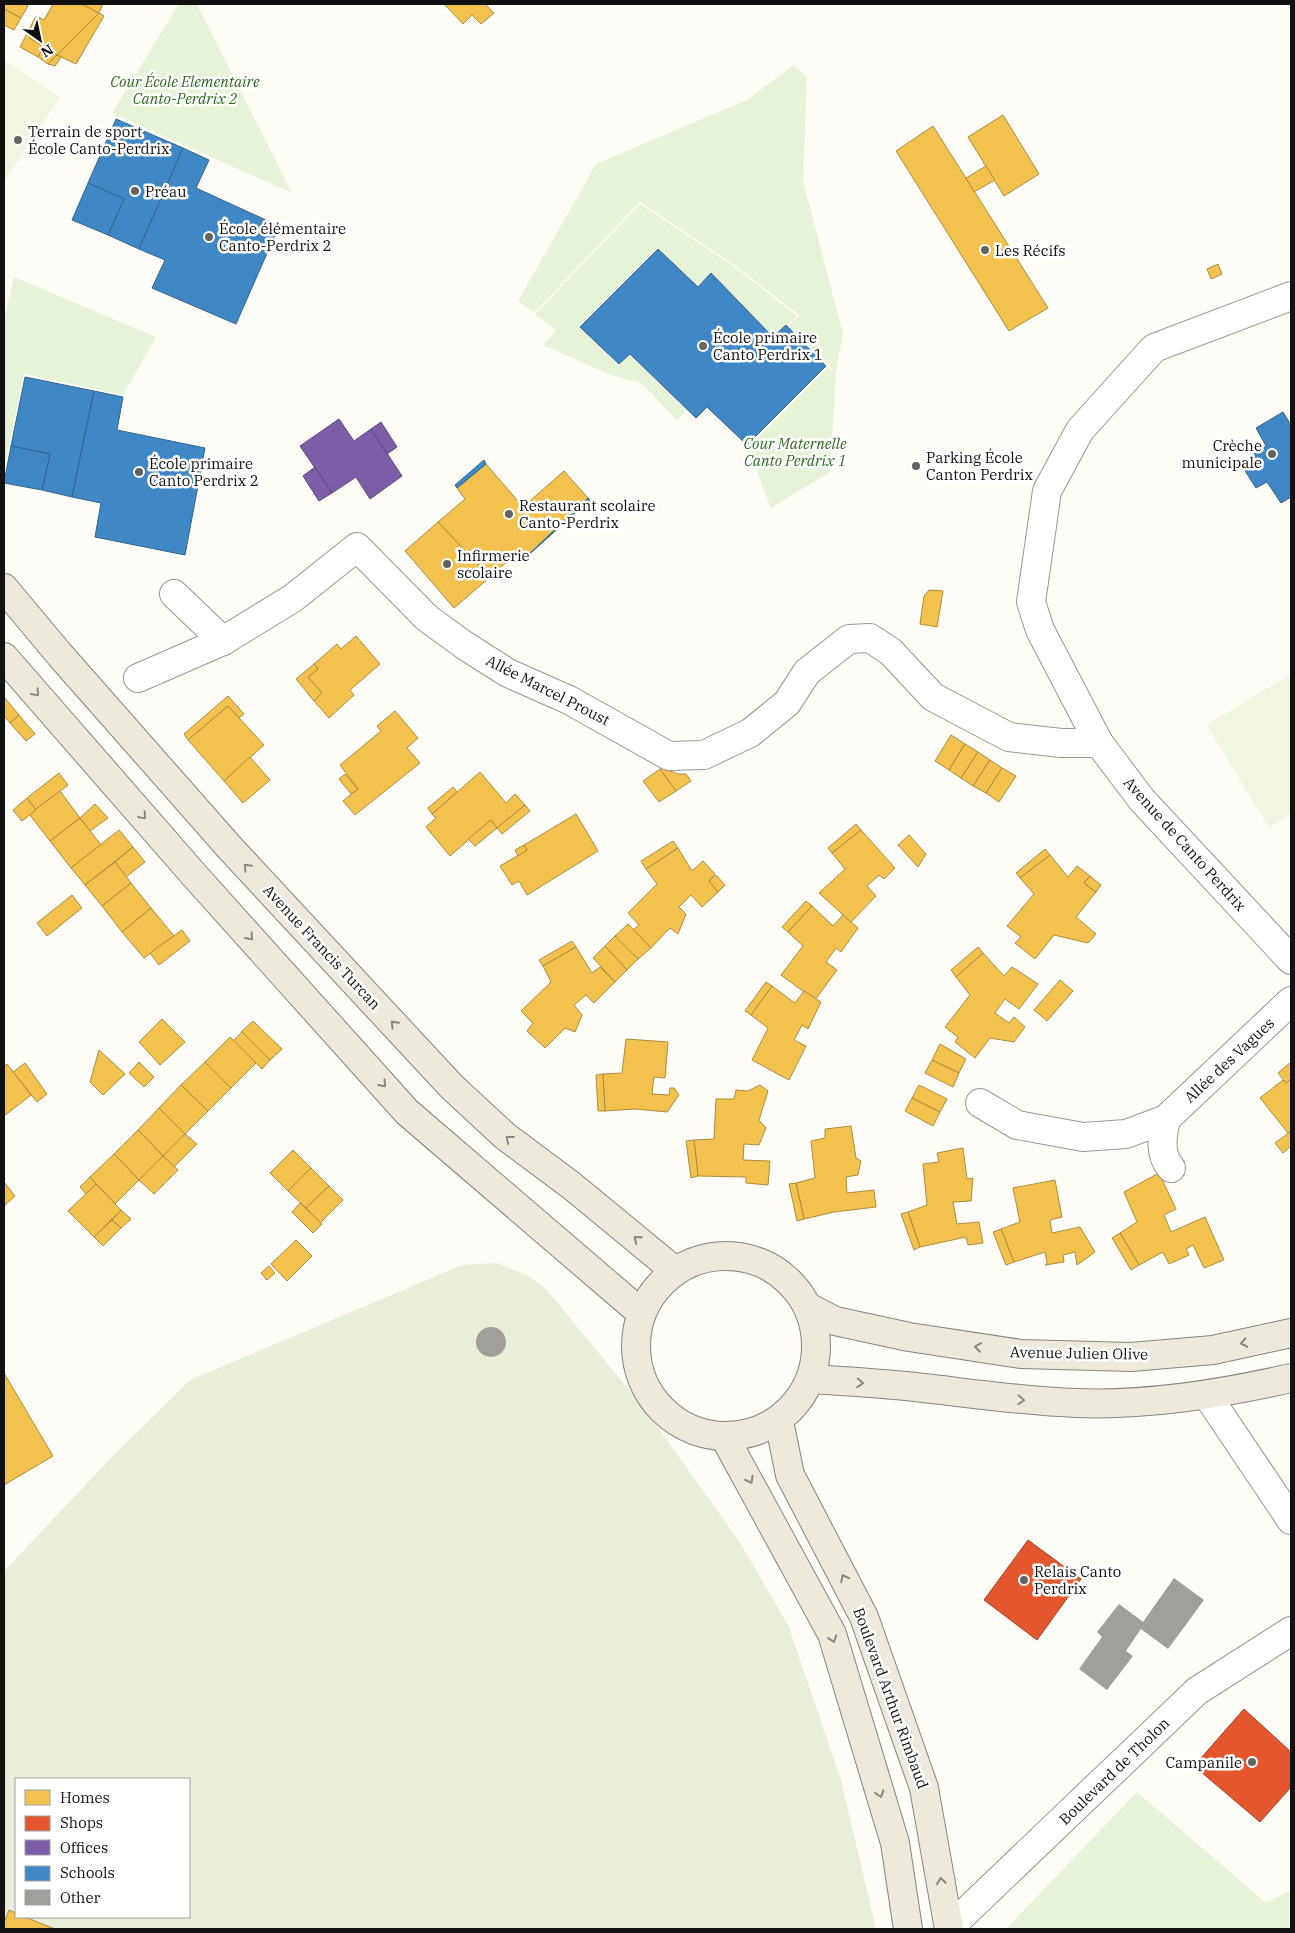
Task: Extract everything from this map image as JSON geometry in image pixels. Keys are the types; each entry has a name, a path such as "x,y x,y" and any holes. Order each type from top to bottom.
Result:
{"main road":[{"name":"Avenue Francis Turcan","path":"4,588 60,655 230,848 452,1087 505,1136 572,1186 674,1270"},
{"path":"4,657 407,1112 640,1312"},
{"path":"725,1254 776,1268 810,1308 818,1343 811,1379 798,1402 778,1421 753,1433 725,1438 682,1427 650,1398 634,1356 640,1312 654,1288 674,1270 725,1254"},
{"name":"Avenue Julien Olive","path":"810,1308 835,1321 853,1325 909,1337 1021,1354 1131,1357 1213,1350 1291,1333"},
{"path":"811,1379 907,1386 1007,1399 1078,1403 1150,1401 1207,1395 1291,1378"},
{"name":"Boulevard Arthur Rimbaud","path":"778,1421 790,1475 864,1617 924,1788 949,1929"},
{"path":"725,1438 743,1466 832,1634 895,1842 908,1929"}],"street":[{"name":"Avenue de Canto Perdrix","path":"1291,296 1154,348 1080,430 1047,491 1031,602 1040,630 1099,743 1142,800 1291,960"},
{"name":"Allée Marcel Proust","path":"138,678 223,641 293,598 357,547 427,618 464,645 508,673 569,700 669,756 704,756 750,734 787,703 807,672 848,639 870,638 891,652 933,697 1009,737 1061,743 1099,743"},
{"path":"174,594 223,641"},
{"name":"Allée des Vagues","path":"980,1103 1017,1125 1083,1137 1126,1134 1166,1119 1291,1001"},
{"path":"1166,1119 1162,1137 1164,1160 1171,1168"},
{"path":"1207,1395 1291,1520"},
{"name":"Boulevard de Tholon","path":"949,1929 1197,1691 1291,1631"}],"green space":[{"name":"Cour École Elementaire Canto-Perdrix 2","path":"179,4 197,4 292,193 112,113"},
{"name":"Terrain de sport École Canto-Perdrix","path":"4,60 60,97 4,182"},
{"path":"794,65 807,77 803,181 843,334 836,373 789,325 799,315 737,267 640,202 534,313 518,301 596,164 747,100"},
{"path":"640,204 736,268 797,316 773,336 712,273 698,286 657,248 579,326 619,365 630,355 687,411 677,420 641,383 611,375 543,345 557,330 535,314"},
{"path":"14,277 156,337 123,395 24,374 4,470 4,321"},
{"name":"Cour Maternelle Canto Perdrix 1","path":"828,367 836,374 830,472 771,508 748,448"},
{"path":"1291,674 1291,814 1269,828 1207,725"},
{"path":"497,1263 527,1275 546,1289 643,1407 739,1541 788,1625 841,1780 876,1929 4,1929 4,1571 111,1458 190,1380 462,1265"},
{"path":"1137,1792 1266,1903 1291,1890 1291,1929 1006,1929"}],"building: Homes":[{"path":"4,4 25,4 28,6 21,18 4,9"},
{"path":"53,4 82,4 99,13 57,55 29,38 40,18 44,20"},
{"path":"82,4 103,4 99,13"},
{"path":"444,4 485,4 494,13 481,24 472,15 463,24"},
{"path":"4,9 21,18 14,30 4,25"},
{"path":"99,13 104,16 76,64 57,55"},
{"path":"36,16 40,18 29,38 44,47 38,57 20,47"},
{"path":"44,47 57,55 48,64 38,57"},
{"path":"57,55 61,57 55,66 48,64"},
{"path":"1003,115 1039,174 1004,196 968,137"},
{"name":"Les Récifs","path":"933,126 1048,308 1009,331 896,151"},
{"path":"986,166 995,180 974,192 966,178"},
{"path":"1218,264 1222,274 1211,279 1207,269"},
{"name":"Restaurant scolaire Canto-Perdrix","path":"486,464 523,507 564,471 588,498 524,559 518,552 490,577 438,522 465,499 457,488"},
{"name":"Infirmerie scolaire","path":"438,522 490,577 454,608 405,551"},
{"path":"929,590 943,591 937,627 920,624 924,596"},
{"path":"356,636 380,664 350,690 354,695 329,718 314,701 322,693 308,677 318,669 314,664 337,644 341,649"},
{"path":"314,664 318,669 308,677 322,693 314,701 296,679"},
{"path":"228,696 244,714 239,718 228,706 188,740 184,734"},
{"path":"4,697 19,715 10,723 4,716"},
{"path":"228,706 264,745 224,781 188,740"},
{"path":"395,711 418,738 407,748 420,763 355,815 343,801 358,789 340,765 381,731 377,726"},
{"path":"19,715 35,734 26,741 10,723"},
{"path":"951,735 965,744 949,770 935,761"},
{"path":"965,744 978,752 961,778 949,770"},
{"path":"978,752 990,760 973,786 961,778"},
{"path":"250,757 270,780 243,803 224,781"},
{"path":"990,760 1002,768 986,793 973,786"},
{"path":"663,768 678,774 686,774 691,781 676,791 660,769"},
{"path":"1002,768 1016,776 999,802 986,793"},
{"path":"660,769 676,791 659,802 643,781"},
{"path":"480,772 506,803 515,794 525,805 497,828 491,820 450,856 426,827 436,818 432,814"},
{"path":"59,773 68,785 36,810 27,798"},
{"path":"345,774 358,789 351,794 339,779"},
{"path":"453,787 457,792 432,814 428,808"},
{"path":"60,791 80,818 50,841 29,814"},
{"path":"27,798 36,810 22,821 13,810"},
{"path":"95,804 108,818 90,831 80,818"},
{"path":"525,805 530,811 502,834 497,828"},
{"path":"576,814 598,851 527,895 519,881 512,885 500,866 527,850 524,845"},
{"path":"80,818 101,845 71,868 50,841"},
{"path":"491,820 497,828 475,846 468,839"},
{"path":"856,824 861,830 832,853 828,848"},
{"path":"119,830 133,847 85,885 71,868"},
{"path":"861,830 895,868 884,879 879,875 867,886 876,896 851,922 819,893 845,869 832,853"},
{"path":"909,835 926,854 918,867 898,845"},
{"path":"673,841 678,848 646,869 641,861"},
{"path":"524,845 527,850 518,856 515,850"},
{"path":"133,847 145,862 126,877 115,862"},
{"path":"678,848 692,871 703,861 715,874 709,881 718,892 702,907 691,895 679,907 686,914 678,934 670,928 651,948 633,930 639,925 628,913 657,884 646,869"},
{"path":"1045,849 1050,855 1020,878 1016,873"},
{"path":"1050,855 1068,877 1077,866 1090,876 1084,883 1096,892 1076,917 1096,934 1088,943 1054,935 1035,959 1015,943 1021,937 1007,926 1034,894 1020,878"},
{"path":"115,862 131,883 102,906 85,885"},
{"path":"716,875 725,885 718,892 709,881"},
{"path":"1090,876 1101,885 1096,892 1084,883"},
{"path":"131,883 151,908 122,932 102,906"},
{"path":"72,895 82,908 47,936 37,923"},
{"path":"806,901 812,906 788,932 782,927"},
{"path":"812,906 833,926 843,915 858,928 841,952 836,948 826,962 837,970 815,1000 781,975 803,946 788,932"},
{"path":"151,908 174,936 144,958 122,932"},
{"path":"628,924 651,948 638,959 615,936"},
{"path":"182,930 190,941 159,965 150,953"},
{"path":"615,936 638,959 627,970 605,946"},
{"path":"572,941 576,947 543,966 539,960"},
{"path":"605,946 627,970 615,982 593,958"},
{"path":"576,947 592,973 600,967 615,982 594,1003 586,995 574,1005 582,1015 575,1032 565,1028 545,1048 527,1031 533,1023 521,1011 551,982 543,966"},
{"path":"978,947 983,953 956,977 951,970"},
{"path":"983,953 1004,976 1012,967 1038,984 1019,1009 1005,999 995,1013 1009,1023 1014,1017 1025,1027 1014,1042 990,1038 975,1058 955,1042 958,1037 945,1027 970,995 956,977"},
{"path":"1060,980 1073,991 1047,1021 1034,1010"},
{"path":"766,982 772,986 751,1015 745,1011"},
{"path":"772,986 795,1003 804,991 821,1002 808,1029 802,1025 794,1040 806,1046 789,1080 752,1060 768,1028 751,1015"},
{"path":"162,1019 185,1042 160,1065 139,1042"},
{"path":"253,1021 282,1049 270,1060 241,1032"},
{"path":"242,1032 270,1060 262,1069 233,1041"},
{"path":"230,1037 256,1063 231,1088 205,1062"},
{"path":"626,1039 668,1042 665,1078 654,1077 652,1094 669,1095 670,1088 674,1088 679,1095 667,1112 635,1109 605,1111 603,1074 622,1073"},
{"path":"940,1044 966,1059 959,1073 932,1060"},
{"path":"99,1050 125,1074 103,1095 90,1082"},
{"path":"932,1060 959,1073 953,1087 925,1073"},
{"path":"139,1062 154,1077 144,1087 129,1073"},
{"path":"205,1062 231,1088 208,1111 181,1085"},
{"path":"1291,1062 1291,1079 1286,1083 1278,1073"},
{"path":"25,1063 47,1094 37,1102 13,1072"},
{"path":"7,1064 31,1095 4,1116 4,1067"},
{"path":"603,1074 605,1111 598,1111 596,1075"},
{"path":"1291,1079 1291,1131 1288,1133 1260,1098 1283,1080 1286,1083"},
{"path":"181,1085 208,1111 185,1134 159,1108"},
{"path":"760,1085 768,1091 759,1120 766,1128 759,1145 744,1144 743,1160 770,1161 768,1185 746,1183 746,1177 698,1176 694,1140 714,1139 716,1099 734,1099 736,1090 748,1091"},
{"path":"919,1085 947,1099 940,1112 912,1098"},
{"path":"912,1098 940,1112 933,1126 905,1111"},
{"path":"159,1108 185,1134 163,1156 138,1130"},
{"path":"851,1126 856,1158 861,1161 858,1175 846,1177 847,1193 874,1190 876,1207 834,1212 804,1219 796,1183 815,1178 811,1141 825,1138 825,1129"},
{"path":"138,1130 163,1156 139,1180 114,1154"},
{"path":"1291,1131 1291,1146 1283,1153 1275,1143"},
{"path":"185,1134 197,1144 174,1167 163,1156"},
{"path":"694,1140 698,1176 691,1178 686,1141"},
{"path":"963,1148 967,1179 973,1178 971,1201 953,1202 957,1224 979,1222 983,1243 968,1245 966,1237 920,1247 908,1212 927,1205 923,1164 939,1162 937,1153"},
{"path":"293,1150 311,1168 288,1191 270,1173"},
{"path":"114,1154 139,1180 115,1204 90,1177"},
{"path":"163,1156 178,1170 154,1194 139,1180"},
{"path":"311,1168 329,1186 306,1208 288,1191"},
{"path":"1159,1173 1176,1209 1164,1215 1171,1232 1205,1217 1224,1260 1204,1268 1193,1245 1186,1249 1189,1255 1169,1264 1163,1252 1139,1265 1120,1233 1137,1222 1124,1192"},
{"path":"90,1177 96,1184 86,1194 80,1187"},
{"path":"1055,1180 1062,1217 1050,1220 1052,1233 1080,1227 1095,1252 1077,1265 1075,1252 1063,1255 1064,1262 1045,1265 1047,1263 1045,1252 1014,1262 1001,1229 1020,1222 1013,1188"},
{"path":"4,1182 15,1196 4,1206"},
{"path":"796,1183 804,1219 797,1221 789,1184"},
{"path":"96,1184 121,1210 94,1237 68,1211"},
{"path":"329,1186 343,1200 320,1223 306,1208"},
{"path":"300,1203 322,1224 313,1233 292,1212"},
{"path":"121,1210 131,1219 121,1228 112,1220"},
{"path":"908,1212 920,1247 914,1250 901,1214"},
{"path":"112,1220 121,1228 103,1246 94,1237"},
{"path":"1001,1229 1014,1262 1006,1265 993,1232"},
{"path":"1120,1233 1139,1265 1131,1270 1112,1238"},
{"path":"296,1240 312,1256 287,1281 271,1264"},
{"path":"269,1266 275,1273 267,1280 261,1273"},
{"path":"4,1373 53,1456 4,1485"},
{"path":"9,1910 15,1913 15,1918 28,1918 55,1929 4,1929 4,1923"}],"building: Shops":[{"path":"1028,1540 1081,1579 1037,1640 984,1600"},
{"path":"1244,1709 1291,1752 1291,1787 1260,1822 1194,1766"}],"building: Offices":[{"path":"339,419 354,441 371,429 402,476 370,499 356,477 332,493 300,446"},
{"path":"381,422 397,447 387,454 371,429"},
{"path":"315,467 332,493 319,501 303,476"}],"building: Schools":[{"name":"Préau","path":"116,119 183,148 139,249 108,235 124,199 88,183"},
{"name":"École élémentaire Canto-Perdrix 2","path":"183,148 209,160 196,188 279,226 236,324 152,288 165,260 139,249"},
{"path":"88,183 124,199 108,235 72,220"},
{"name":"École primaire Canto Perdrix 1","path":"658,249 698,287 711,273 773,337 786,325 826,366 747,445 707,407 696,418 630,354 619,364 580,327"},
{"path":"25,377 94,391 72,497 42,490 50,454 11,446"},
{"name":"École primaire Canto Perdrix 2","path":"94,391 123,397 117,430 205,448 185,555 95,537 101,503 72,497"},
{"name":"Crèche municipale","path":"1283,412 1291,425 1291,497 1281,503 1267,482 1256,488 1240,463 1266,446 1256,428"},
{"path":"11,446 50,454 42,490 4,483"},
{"path":"484,460 486,464 457,488 455,485"},
{"path":"588,498 590,500 524,559"}],"building: Other":[{"path":"491,1327 502,1331 506,1342 502,1353 491,1357 480,1353 476,1342 480,1331"},
{"path":"1174,1578 1204,1600 1168,1649 1141,1629 1126,1651 1133,1656 1107,1690 1079,1669 1102,1637 1097,1632 1119,1604 1143,1622"}],"place":[{"name":"Terrain de sport École Canto-Perdrix","path":"18,140"},
{"name":"Préau","path":"135,191"},
{"name":"École élémentaire Canto-Perdrix 2","path":"209,237"},
{"name":"Les Récifs","path":"985,250"},
{"name":"École primaire Canto Perdrix 1","path":"703,346"},
{"name":"Crèche municipale","path":"1272,454"},
{"name":"Parking École Canton Perdrix","path":"916,466"},
{"name":"École primaire Canto Perdrix 2","path":"139,472"},
{"name":"Restaurant scolaire Canto-Perdrix","path":"509,514"},
{"name":"Infirmerie scolaire","path":"447,564"},
{"name":"Relais Canto Perdrix","path":"1024,1580"},
{"name":"Campanile","path":"1252,1762"}]}
